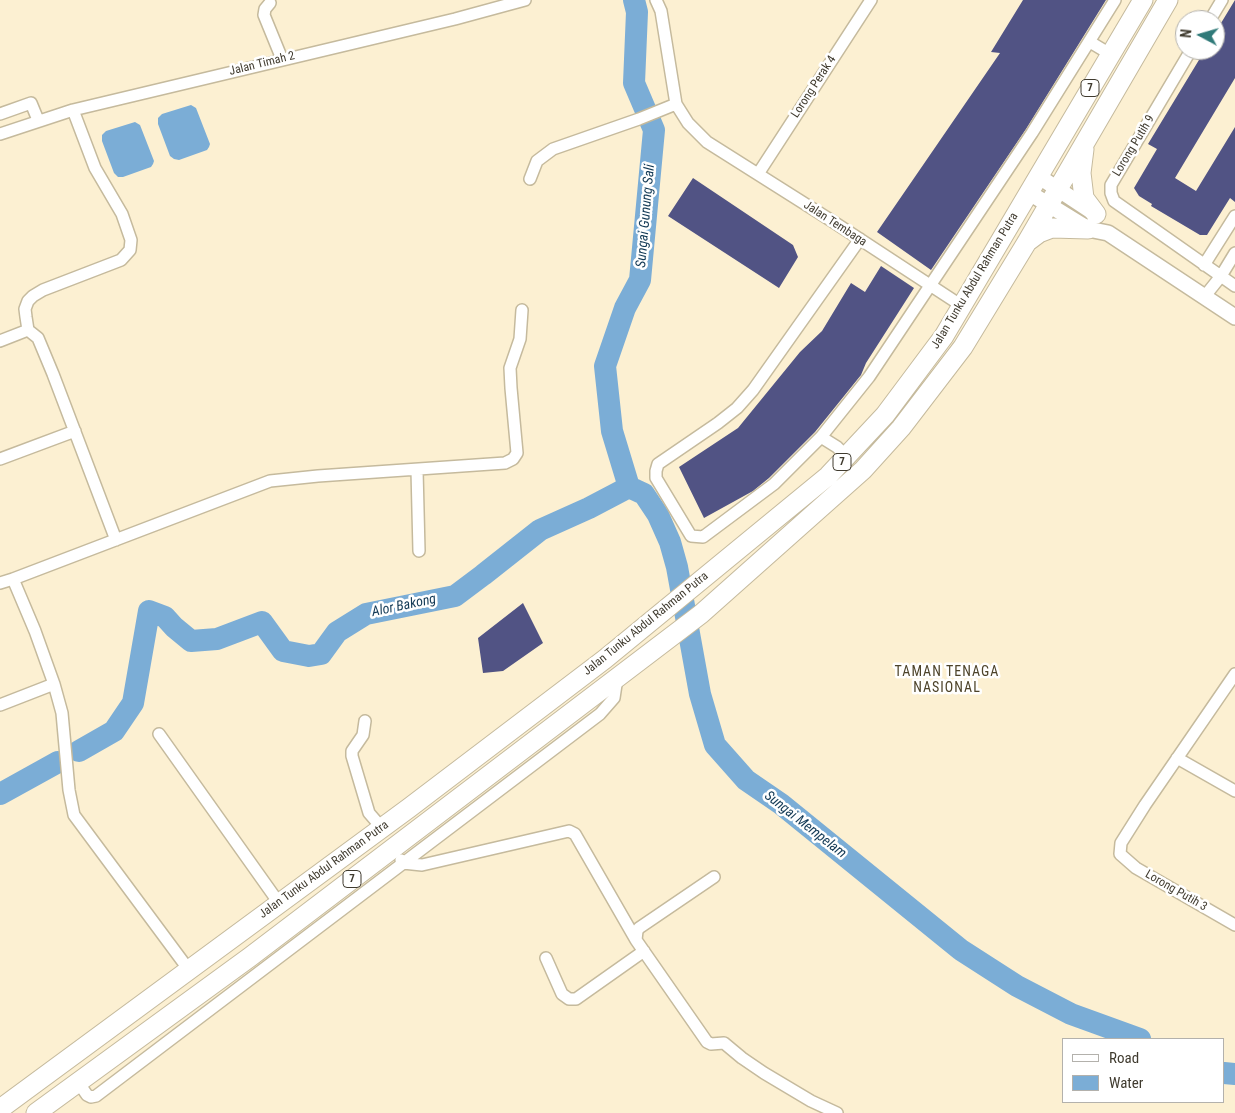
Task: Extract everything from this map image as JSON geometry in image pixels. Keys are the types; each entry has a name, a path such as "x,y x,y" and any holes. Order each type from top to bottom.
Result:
{"main road":[{"name":"Jalan Tunku Abdul Rahman Putra","path":"0,1108 382,828 597,665 828,476 885,415 944,336 1142,0"},
{"name":"Jalan Tunku Abdul Rahman Putra","path":"36,1113 235,968 398,856 617,678 701,614 864,470 901,428 963,347 1027,242 1052,196 1168,0"},
{"path":"1027,242 1039,233 1052,228 1092,222 1084,198 1081,173 1086,138"},
{"path":"1033,184 1052,196"}],"street":[{"name":"Jalan Timah 2","path":"0,134 73,110 455,19 526,0"},
{"path":"530,179 538,161 552,149 654,114 676,104 661,11 656,0"},
{"name":"Lorong Perak 4","path":"758,174 871,0"},
{"path":"860,239 753,390 737,408 658,464 656,478 691,536 702,537 774,484 821,437 869,377 1032,133 1115,0"},
{"path":"270,4 265,9 264,15 282,59"},
{"path":"1090,42 1110,54"},
{"name":"Lorong Putih 9","path":"1185,60 1111,185 1110,192 1114,201 1204,264"},
{"path":"0,114 31,103 38,120"},
{"name":"Jalan Tembaga","path":"676,104 688,123 707,142 962,306"},
{"path":"73,110 95,168 122,214 131,240 130,250 120,260 43,290 28,301 25,309 28,330 38,338 116,540"},
{"path":"1052,196 1235,317"},
{"path":"1235,216 1204,264 1235,286"},
{"path":"1205,296 1221,276 1235,253"},
{"path":"0,583 270,482 318,476 505,464 513,460 517,453 510,368 520,339 522,310"},
{"path":"0,341 28,330"},
{"path":"0,459 74,431"},
{"path":"821,437 837,447 847,457"},
{"path":"417,470 419,551"},
{"path":"13,579 35,631 62,713 69,790 74,815 189,970"},
{"path":"1235,674 1177,758 1235,791"},
{"path":"0,705 54,684"},
{"path":"366,721 363,735 352,751 352,756 369,813 382,828"},
{"path":"159,734 279,903"},
{"name":"Lorong Putih 3","path":"1177,758 1121,843 1120,854 1136,868 1235,925"},
{"path":"398,856 422,865 569,831 575,834 636,940 707,1042 710,1044 724,1043 764,1073 836,1113"},
{"path":"636,940 639,928 714,877"},
{"path":"546,958 562,994 569,999 576,999 644,951"}],"water":[{"path":"191,105 196,108 210,144 207,150 179,160 174,159 170,156 158,124 158,118 162,114"},
{"path":"135,122 140,125 154,161 151,167 118,177 114,173 102,141 102,135 106,131"}],"building":[{"path":"1023,0 1106,0 1026,129 931,270 877,232 1000,53 991,52"},
{"path":"1235,0 1235,78 1175,178 1196,191 1235,127 1235,202 1230,198 1207,235 1200,235 1151,206 1152,204 1139,196 1134,188 1157,149 1148,144 1199,60 1225,60 1225,16"},
{"path":"693,178 793,245 798,257 779,288 668,216"},
{"path":"881,266 914,288 866,363 861,375 815,432 769,478 753,491 704,518 679,467 738,428 800,352 822,331 851,283 865,292"},
{"path":"523,603 543,643 503,671 483,673 478,638"}],"waterway":[{"name":"Sungai Gunung Sali","path":"629,487 612,431 605,366 625,308 640,280 654,130 634,83 637,12 634,0"},
{"name":"Sungai Mempelam","path":"629,487 644,494 658,515 670,542 677,567 700,694 715,745 746,780 781,804 961,950 1017,986 1071,1014 1137,1038"},
{"name":"Alor Bakong","path":"79,751 114,731 133,703 149,611 165,617 191,641 217,639 262,622 283,651 309,656 321,654 337,632 366,614 455,596 540,530 589,508 629,487"},
{"name":"Alor Bakong","path":"0,794 58,762"},
{"name":"Sungai Mempelam","path":"1225,1073 1235,1074"}],"district":[{"name":"TAMAN TENAGA NASIONAL","path":"947,680"}]}
